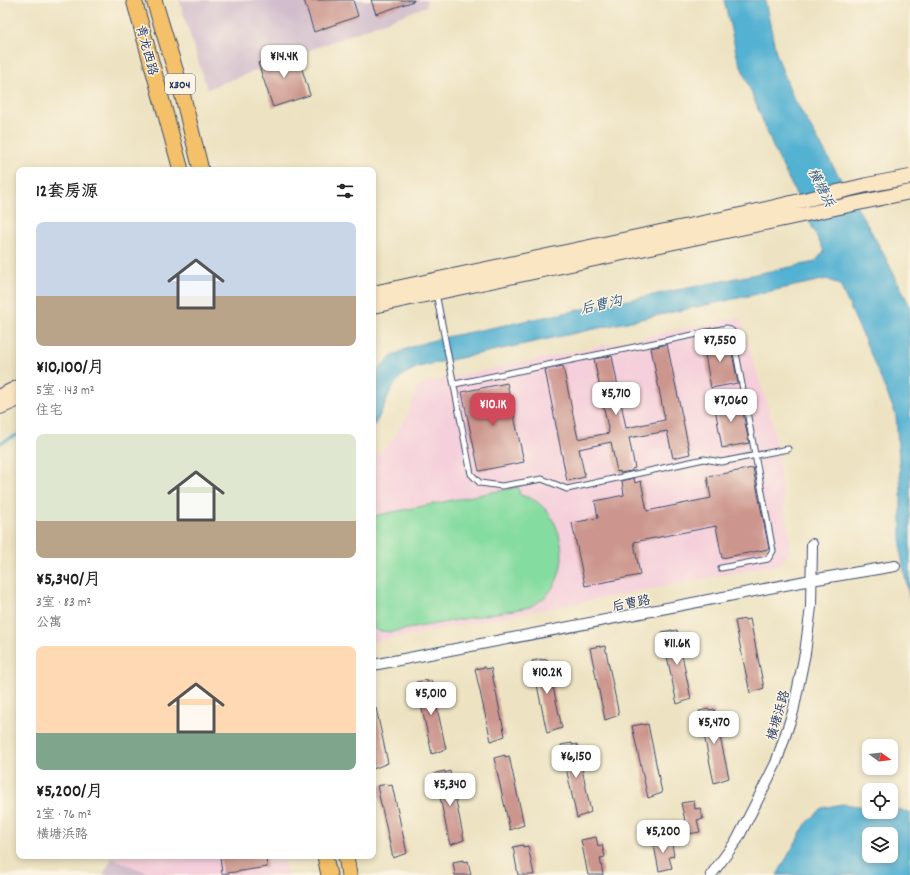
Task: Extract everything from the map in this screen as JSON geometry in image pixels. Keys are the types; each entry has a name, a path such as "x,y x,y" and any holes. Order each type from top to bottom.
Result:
{"main road":[{"name":"青龙西路","path":"134,0 180,167"},
{"name":"青龙西路","path":"154,0 181,89 200,167"},
{"path":"376,292 745,214 783,204 910,176"},
{"path":"376,305 910,192"},
{"path":"0,396 16,388"},
{"path":"0,407 16,400"},
{"path":"326,859 329,875"},
{"path":"346,859 349,875"}],"street":[{"name":"横塘浜路","path":"711,875 737,840 776,763 793,712 806,653 812,607 812,544"},
{"name":"后曹路","path":"376,664 811,580 894,566"}],"lane":[{"path":"436,292 471,474 480,484 502,486 542,479 567,489 704,459 720,462 788,449"},
{"path":"454,382 727,328 732,331 773,551 768,559 721,568"}],"shaded area":[{"path":"179,0 426,0 427,6 207,89"},
{"path":"740,317 772,421 791,549 782,564 376,641 376,456 391,442 406,418 417,389 424,383"},
{"path":"111,859 114,859 153,875 103,875"},
{"path":"114,859 284,859 287,875 153,875"}],"green space":[{"path":"518,487 520,495 537,502 542,506 555,524 562,546 562,558 557,580 542,600 530,607 391,632 379,631 376,630 376,515"}],"water":[{"name":"横塘浜","path":"724,0 765,0 776,53 792,95 880,247 910,306 910,601 901,555 901,491 896,415 840,285 827,279 418,367 405,373 397,381 389,394 376,422 376,374 379,368 395,355 415,346 446,337 815,262 824,251 773,147 737,56"},
{"path":"842,804 862,806 862,819 898,819 898,810 910,812 910,875 777,875 806,824 822,808"}],"building":[{"path":"304,0 353,0 358,16 314,32"},
{"path":"371,0 414,0 414,1 376,14"},
{"path":"296,50 310,95 273,107 258,63"},
{"path":"729,338 738,383 711,388 703,343"},
{"path":"667,344 690,454 673,458 667,431 629,438 635,468 632,469 632,471 617,472 611,442 579,449 585,477 567,481 545,370 563,366 578,439 609,433 594,359 612,356 626,428 665,420 651,348"},
{"path":"507,383 524,462 479,471 462,392"},
{"path":"740,397 749,443 722,448 714,402"},
{"path":"753,468 769,549 722,558 716,526 634,542 640,575 585,586 572,523 598,518 595,501 624,495 622,481 634,478 635,483 641,481 647,511 711,498 707,477"},
{"path":"750,619 764,688 750,693 735,621"},
{"path":"677,630 691,699 677,704 662,632"},
{"path":"605,646 619,715 605,720 590,648"},
{"path":"547,659 562,728 547,733 532,661"},
{"path":"485,667 486,669 491,668 505,736 491,741 475,669"},
{"path":"427,680 427,682 431,680 446,749 432,754 416,682"},
{"path":"376,708 388,763 376,768"},
{"path":"714,709 729,778 714,783 699,711"},
{"path":"648,724 662,793 648,798 632,726"},
{"path":"572,743 572,745 577,744 591,812 577,818 561,745"},
{"path":"505,755 505,757 509,756 524,825 510,830 494,758"},
{"path":"445,771 445,773 450,771 464,840 450,845 435,773"},
{"path":"387,784 388,786 392,785 407,853 393,858 377,786"},
{"path":"694,801 695,809 700,808 703,819 697,820 700,832 688,834 681,803"},
{"path":"596,837 598,846 602,845 605,857 600,858 603,875 588,875 581,840"},
{"path":"665,837 667,845 672,844 674,856 669,857 672,868 659,871 653,840"},
{"path":"523,845 523,847 528,846 534,875 518,875 513,847"},
{"path":"220,859 266,859 267,867 222,874"},
{"path":"463,860 463,862 468,861 471,875 455,875 453,862"}],"waterway":[{"name":"后曹沟","path":"0,443 16,435"}]}
